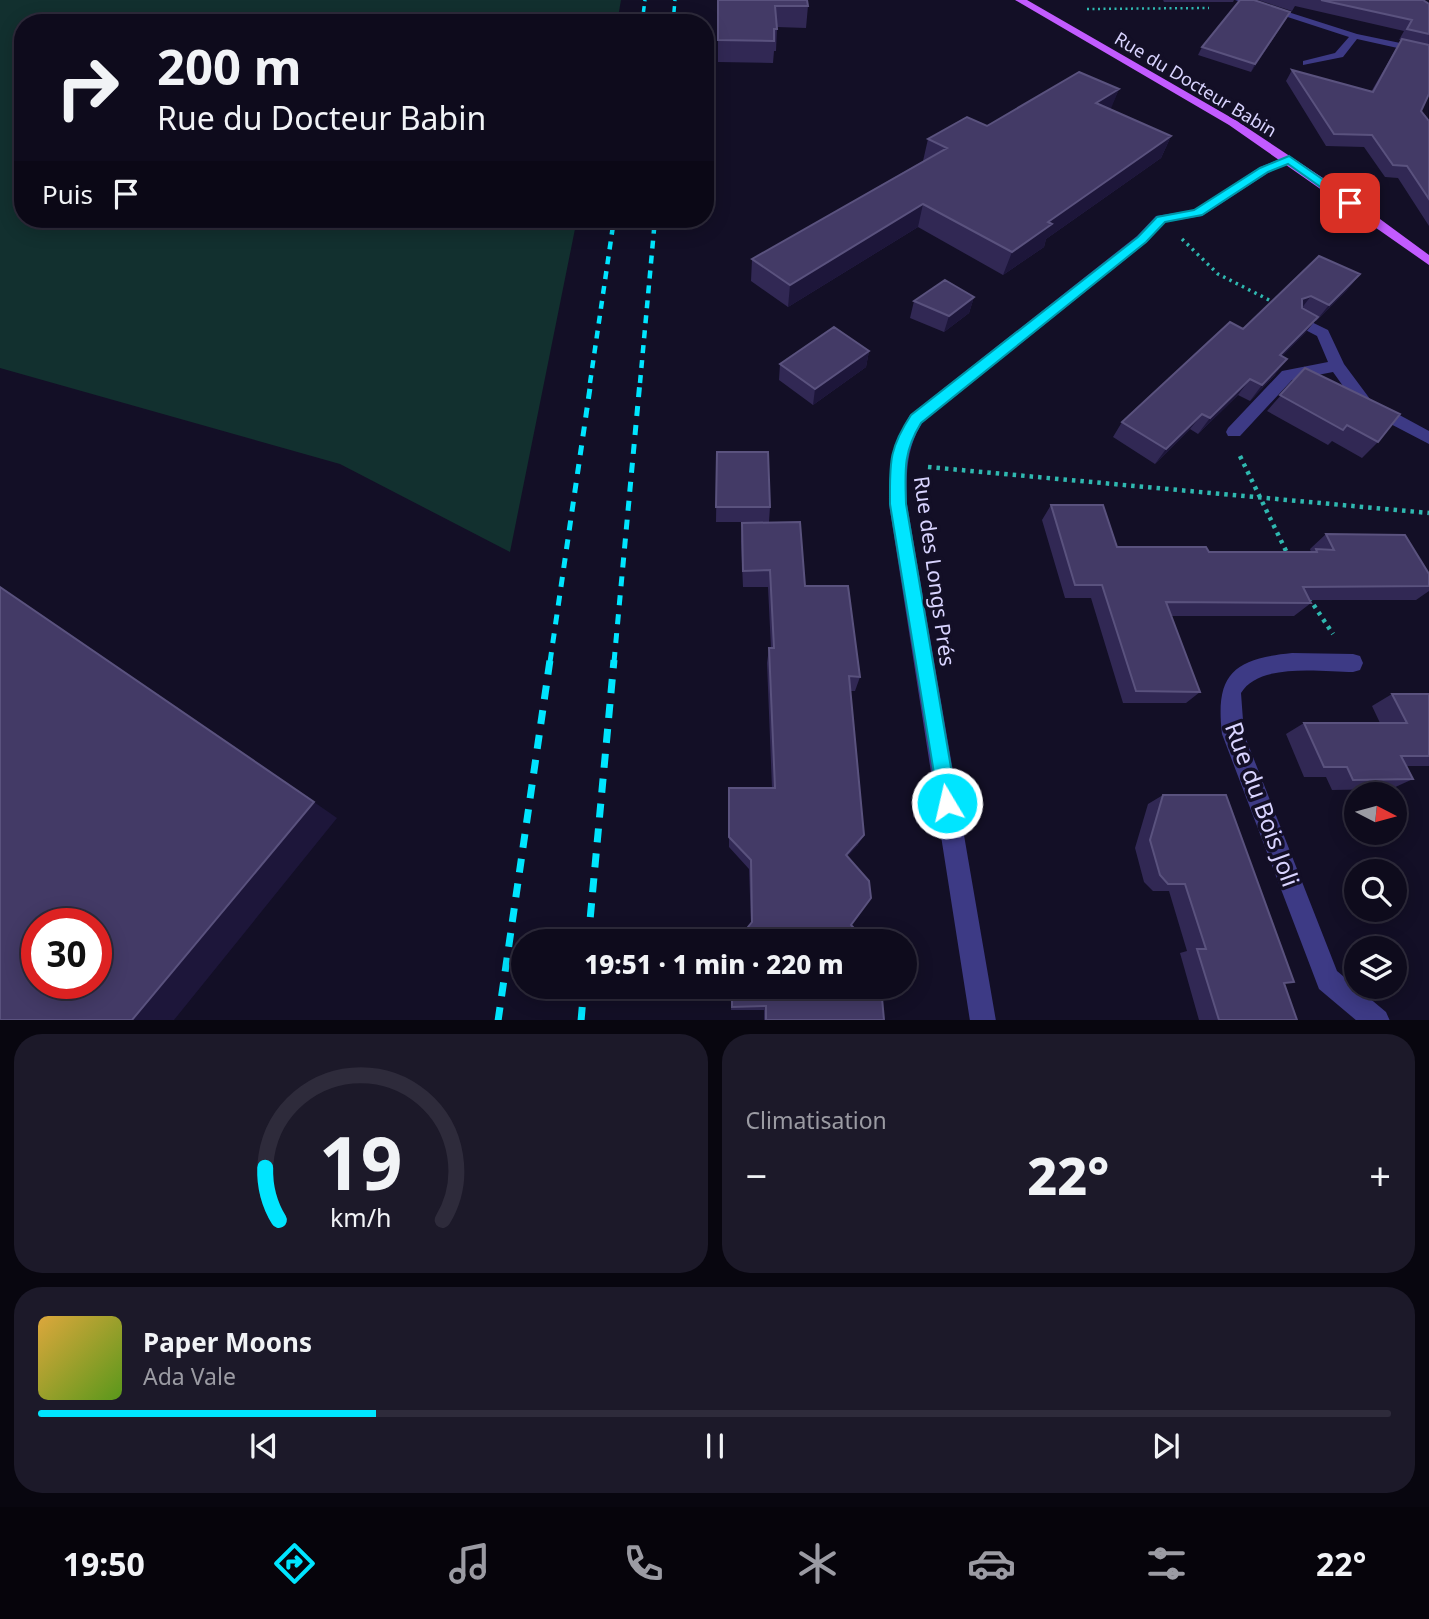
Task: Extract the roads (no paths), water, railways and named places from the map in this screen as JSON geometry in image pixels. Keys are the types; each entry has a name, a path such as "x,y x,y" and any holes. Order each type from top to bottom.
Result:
{"main road":[{"name":"Rue du Docteur Babin","path":"1020,0 1233,123 1289,159 1429,261"}],"street":[{"path":"1240,0 1354,36 1429,52"},
{"path":"1307,63 1339,55 1354,36"},
{"name":"Rue des Longs Prés","path":"983,1020 898,504 897,464 902,440 916,419 1142,239 1161,219 1198,213 1264,170 1289,159"},
{"path":"1297,320 1323,333 1337,366 1364,404 1429,438"},
{"path":"1234,432 1287,375 1337,366"},
{"name":"Rue du Bois Joli","path":"1353,663 1284,662 1256,668 1236,681 1229,704 1233,733 1328,980 1377,1020"}],"railway":[{"path":"643,14 645,0"},
{"path":"674,14 675,0"},
{"path":"590,383 613,228"},
{"path":"640,383 654,228"},
{"path":"550,662 591,381"},
{"path":"614,662 640,381"},
{"path":"498,1020 550,660"},
{"path":"589,929 614,660"},
{"path":"581,1020 583,999"}]}
